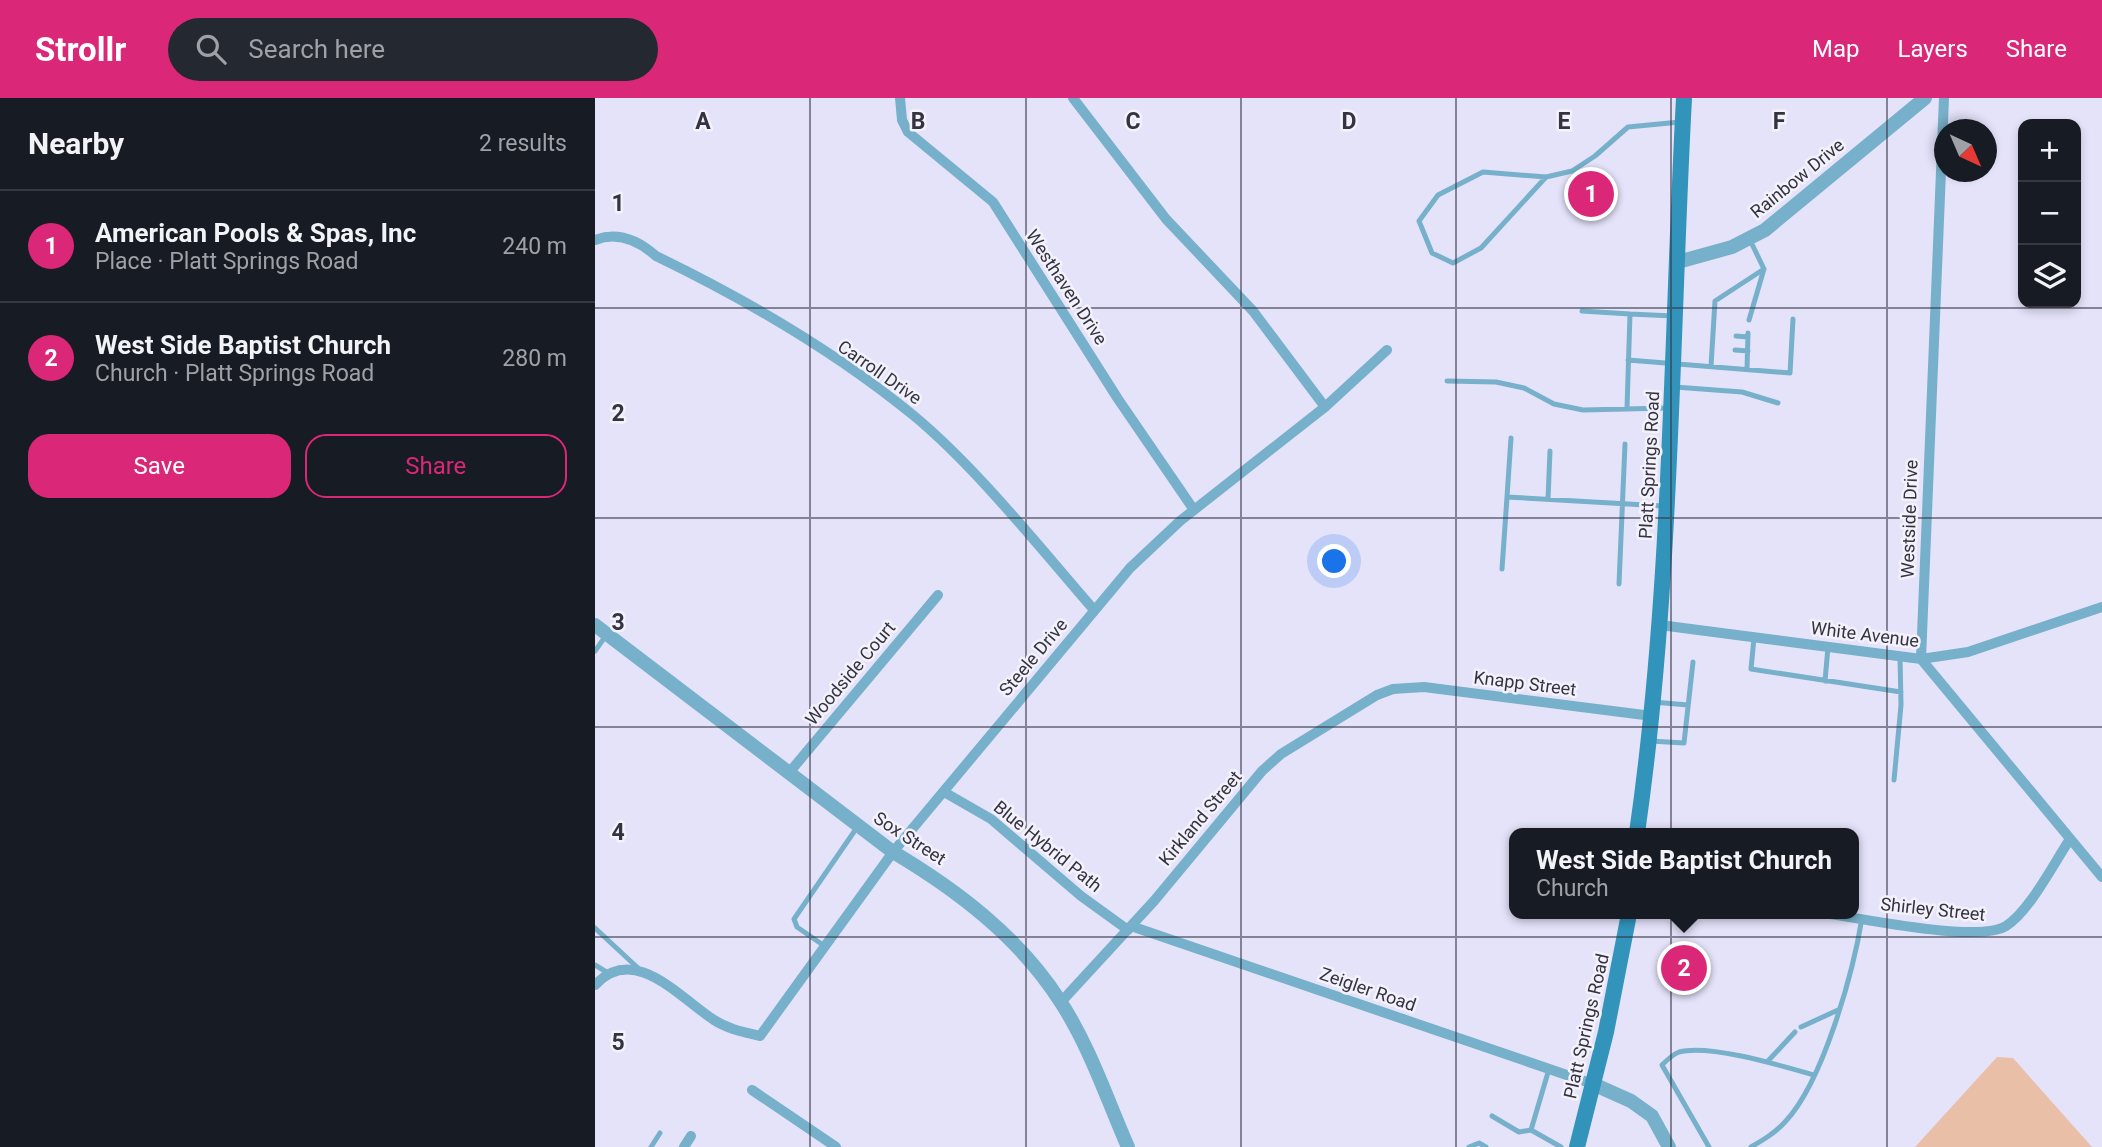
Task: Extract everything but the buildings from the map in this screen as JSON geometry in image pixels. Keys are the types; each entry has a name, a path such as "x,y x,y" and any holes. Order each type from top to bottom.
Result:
{"main road":[{"name":"Platt Springs Road","path":"1638,828 1650,741 1660,625 1684,98"},
{"name":"Platt Springs Road","path":"1577,1147 1624,950 1628,919"}],"street":[{"name":"Westhaven Drive","path":"900,98 902,120 918,143 993,202 1118,399 1194,510"},
{"path":"1073,98 1166,219 1262,321 1325,407"},
{"name":"Rainbow Drive","path":"1678,262 1750,240 1925,98"},
{"name":"Westside Drive","path":"1921,659 1944,98"},
{"name":"Carroll Drive","path":"595,240 618,236 644,245 656,256 755,308 881,391 914,416 962,463 1094,610"},
{"name":"Steele Drive","path":"639,969 727,1027 760,1036 823,945 893,852 1130,568 1194,510 1325,407 1387,350"},
{"name":"Woodside Court","path":"788,774 938,595"},
{"name":"White Avenue","path":"1660,625 1921,659 1968,652 2102,607"},
{"name":"Sox Street","path":"595,625 893,852 946,884 997,928 1027,958 1061,1002 1128,1147"},
{"path":"1921,659 2102,877"},
{"name":"Knapp Street","path":"1393,689 1424,687 1652,709"},
{"name":"Kirkland Street","path":"1061,1002 1129,928 1271,763 1353,710 1393,689"},
{"name":"Blue Hybrid Path","path":"944,792 991,819 1081,896 1129,928"},
{"name":"Shirley Street","path":"1859,918 1970,933 1995,932 2017,918 2070,839"},
{"name":"Zeigler Road","path":"1129,928 1593,1084"},
{"path":"595,985 608,973 627,968 639,969"},
{"path":"1593,1084 1630,1101 1652,1116 1669,1147"},
{"path":"752,1090 835,1147"},
{"path":"684,1147 691,1136"}],"lane":[{"path":"1546,177 1481,248 1453,263 1432,253 1419,221 1438,195 1483,172 1546,177 1572,171 1595,156 1628,127 1683,121"},
{"path":"1749,320 1764,269 1750,240"},
{"path":"1711,366 1715,301 1764,269"},
{"path":"1582,311 1676,316"},
{"path":"1627,408 1630,314"},
{"path":"1628,360 1790,373 1793,318"},
{"path":"1714,320 1722,321"},
{"path":"1713,334 1721,335"},
{"path":"1736,336 1748,335 1747,369"},
{"path":"1712,349 1720,349"},
{"path":"1735,350 1748,351"},
{"path":"1447,381 1496,382 1515,386 1554,404 1583,410 1671,408"},
{"path":"1672,387 1742,392 1778,403"},
{"path":"1501,569 1511,438"},
{"path":"1619,584 1625,444"},
{"path":"1548,499 1550,451"},
{"path":"1507,497 1666,506"},
{"path":"595,651 607,635"},
{"path":"1754,638 1751,669 1901,692"},
{"path":"1825,681 1828,647"},
{"path":"1894,780 1901,692 1900,657"},
{"path":"1650,741 1684,743 1693,662"},
{"path":"1652,709 1688,705"},
{"path":"823,945 797,927 794,919 858,826"},
{"path":"1751,1147 1772,1135 1787,1120 1814,1075 1854,968 1862,918"},
{"path":"595,929 639,969"},
{"path":"595,965 608,973"},
{"path":"1801,1027 1838,1010"},
{"path":"1767,1062 1795,1032"},
{"path":"1709,1147 1662,1065 1676,1052 1696,1049 1767,1062 1814,1075"},
{"path":"1531,1130 1549,1069"},
{"path":"1492,1116 1519,1132 1531,1130 1560,1147"},
{"path":"651,1147 660,1133"},
{"path":"1469,1147 1479,1143 1486,1147"}],"shaded area":[{"path":"1997,1057 2013,1058 2092,1147 1915,1147"}],"place":[{"name":"American Pools & Spas, Inc","path":"1591,194"},
{"name":"West Side Baptist Church","path":"1684,968"}]}
